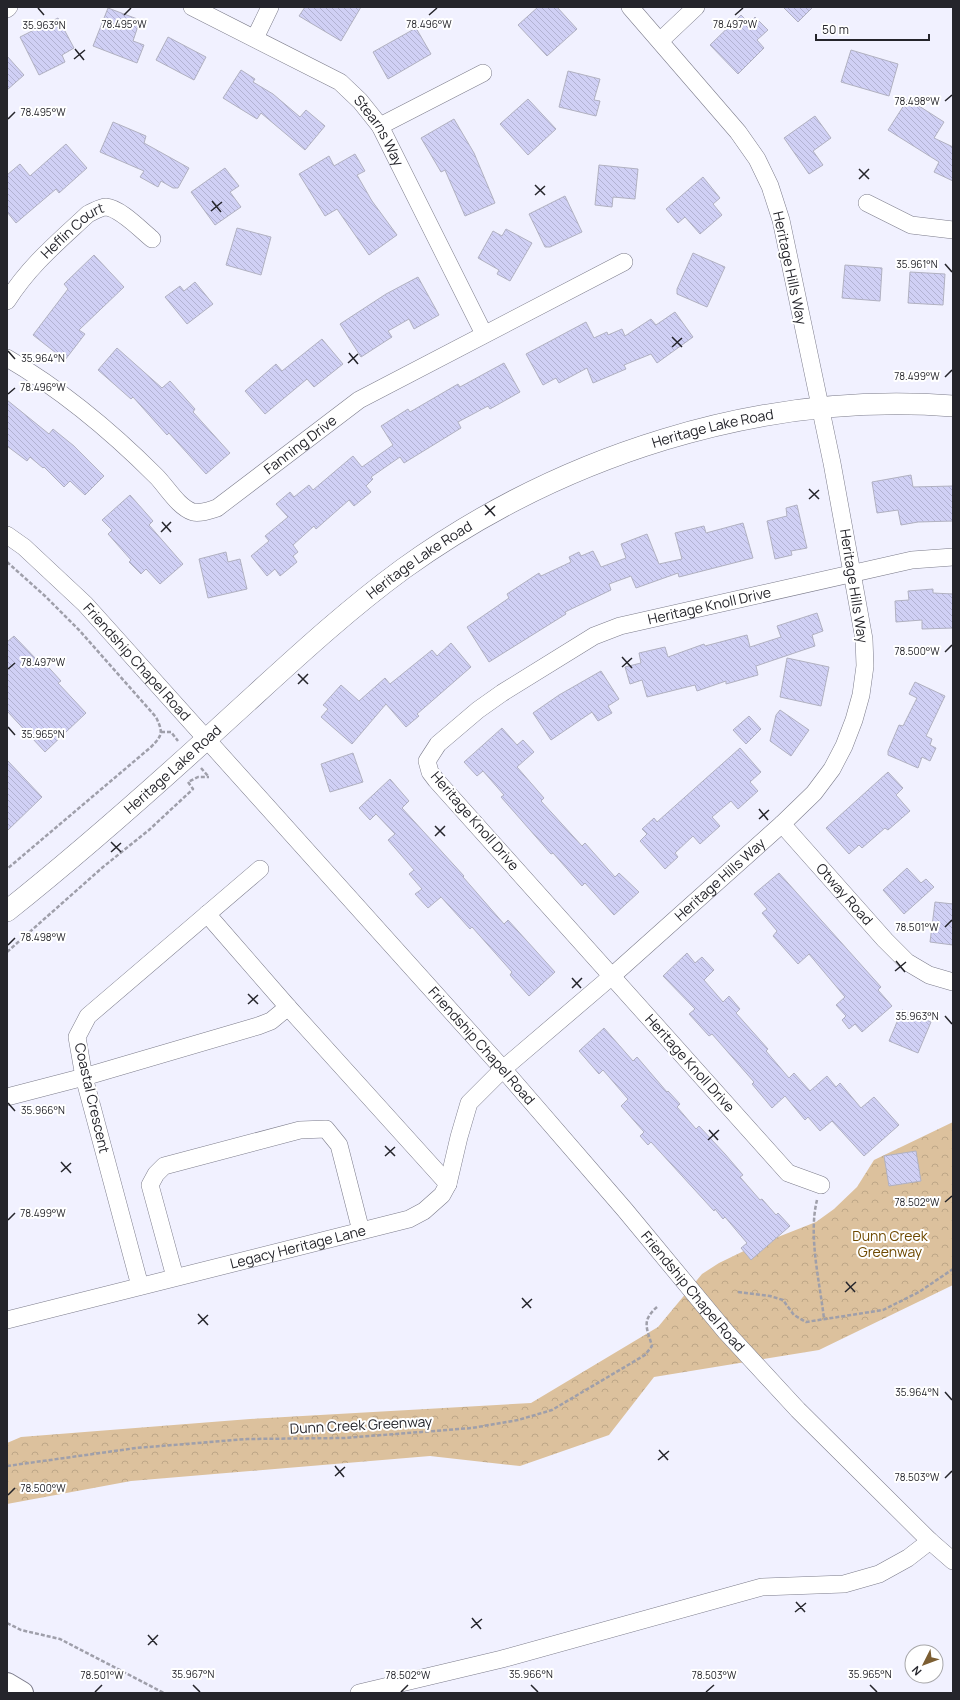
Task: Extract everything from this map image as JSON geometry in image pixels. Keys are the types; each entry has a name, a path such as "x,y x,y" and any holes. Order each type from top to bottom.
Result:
{"highway":[{"path":"7,1684 22,1693"}],"main road":[{"name":"Heritage Lake Road","path":"7,911 75,857 328,628 404,569 469,526 539,488 617,455 696,430 749,419 820,409 872,404 914,403 953,406"}],"street":[{"name":"Stearns Way","path":"192,7 340,82 360,101 380,126 484,334"},
{"path":"255,38 270,7"},
{"name":"Heritage Hills Way","path":"503,1070 612,976 782,824 814,793 832,769 844,746 854,720 862,688 865,666 864,638 832,463 781,220 770,186 757,159 738,132 630,7"},
{"path":"660,41 696,7"},
{"path":"380,126 483,73"},
{"path":"867,203 911,225 953,230"},
{"name":"Heflin Court","path":"7,301 24,276 41,256 88,214 97,210 105,207 116,210 152,239"},
{"name":"Fanning Drive","path":"7,358 56,389 93,417 163,482 182,506 193,512 205,512 217,508 359,400 624,262"},
{"name":"Friendship Chapel Road","path":"7,535 24,547 85,604 503,1070 625,1210 726,1332 798,1410 953,1561"},
{"name":"Heritage Knoll Drive","path":"821,1185 788,1173 436,780 430,772 427,761 430,753 438,744 478,710 594,636 642,620 912,560 953,557"},
{"name":"Otway Road","path":"782,824 906,962 929,975 953,982"},
{"name":"Coastal Crescent","path":"140,1286 84,1077 77,1037 88,1016 260,869"},
{"path":"207,914 288,1007 448,1184"},
{"path":"7,1097 84,1077 258,1026 271,1021 288,1007"},
{"name":"Legacy Heritage Lane","path":"7,1320 408,1219 424,1211 442,1195 448,1184 459,1137 470,1103 503,1070"},
{"path":"175,1277 150,1185 156,1174 164,1166 300,1130 326,1129 338,1145 360,1231"},
{"path":"359,1693 502,1659 762,1587 844,1584 880,1574 908,1558 930,1540"}],"path":[{"path":"7,562 45,596 79,630 156,717 162,729 160,736 151,747 7,869"},
{"path":"161,732 171,732"},
{"path":"7,952 103,867 149,830 193,789 188,782 198,777 209,777"},
{"path":"821,1185 814,1214 816,1254 824,1319"},
{"path":"738,1292 770,1296 783,1300 794,1315 806,1322 883,1310 919,1292 953,1269"},
{"name":"Dunn Creek Greenway","path":"7,1466 136,1448 247,1439 344,1438 472,1428 518,1420 552,1410 645,1355 652,1346 646,1323 648,1315 657,1307"},
{"path":"7,1623 21,1630 60,1639 164,1693"}],"green space":[{"name":"Dunn Creek Greenway","path":"953,1122 953,1285 819,1350 654,1377 609,1435 520,1466 430,1456 131,1481 7,1504 7,1443 21,1437 250,1419 531,1403 658,1327 702,1274 719,1263 750,1248 816,1222 834,1209 857,1187 874,1160"}],"building":[{"path":"305,7 361,7 341,41 299,16"},
{"path":"538,7 557,7 577,29 547,56 518,25"},
{"path":"783,7 813,7 798,22"},
{"path":"108,8 140,20 133,41 144,45 137,63 93,46"},
{"path":"741,15 749,23 755,17 768,30 757,40 764,48 738,74 710,45"},
{"path":"58,18 74,48 62,55 65,62 39,75 20,37"},
{"path":"416,28 431,54 388,79 373,52"},
{"path":"168,37 206,57 194,80 156,60"},
{"path":"851,50 898,64 889,96 841,82"},
{"path":"7,56 24,75 7,90"},
{"path":"241,70 255,79 253,82 273,94 300,117 306,110 325,126 305,150 261,113 257,119 223,98"},
{"path":"568,71 600,79 594,100 600,101 596,116 559,107"},
{"path":"528,99 556,129 528,155 500,124"},
{"path":"908,99 944,122 934,138 953,147 953,181 934,172 939,162 888,130"},
{"path":"815,116 831,138 813,151 823,165 809,174 784,138"},
{"path":"454,119 474,153 495,203 465,216 445,170 441,172 421,138"},
{"path":"113,122 146,136 144,143 189,168 178,188 173,188 161,181 158,187 140,177 144,171 100,152"},
{"path":"66,144 87,168 59,193 56,189 16,223 7,212 7,175 20,164 30,176"},
{"path":"355,154 365,171 357,175 372,201 397,235 369,255 337,209 325,216 299,174 329,156 334,166"},
{"path":"599,165 638,169 635,199 613,197 612,207 595,205"},
{"path":"225,168 239,186 230,192 241,207 215,225 191,192"},
{"path":"703,177 720,198 713,204 722,215 700,234 685,217 678,223 666,209"},
{"path":"565,196 582,232 550,247 545,247 529,214"},
{"path":"237,228 271,237 261,275 226,265"},
{"path":"506,229 532,243 510,281 497,274 499,270 478,258 493,231 502,236"},
{"path":"693,253 725,267 707,307 677,294 677,289"},
{"path":"94,255 124,287 79,330 85,334 65,360 33,335 68,289 64,284"},
{"path":"845,265 882,268 880,301 842,298"},
{"path":"910,272 945,274 943,305 908,303"},
{"path":"418,277 439,315 414,329 409,319 388,331 392,337 361,357 340,324 386,294"},
{"path":"195,282 213,304 187,324 165,297 180,286 184,291"},
{"path":"675,312 693,337 657,363 651,354 624,365 626,369 593,383 587,368 559,383 556,378 543,385 526,354 586,322 594,338 607,332 608,335 622,329 625,336 651,319 656,325"},
{"path":"322,339 343,364 314,387 307,379 265,414 245,391 276,364 282,371"},
{"path":"117,348 162,388 170,381 195,409 193,412 230,453 206,474 169,433 167,435 133,397 131,399 98,370"},
{"path":"504,363 520,392 490,409 488,406 458,422 461,428 404,463 400,457 371,477 373,479 366,486 371,492 354,506 349,500 316,529 314,526 293,545 298,552 293,556 297,562 280,576 275,569 267,576 251,556 269,541 265,536 288,517 276,504 290,492 294,497 309,485 313,490 353,456 362,467 393,445 381,426 408,409 410,412 458,384 460,387"},
{"path":"7,400 49,434 53,429 74,446 104,476 85,495 70,481 64,487 44,467 43,468 30,457 27,461 7,446"},
{"path":"911,475 913,487 953,486 953,521 918,522 901,525 898,510 877,513 872,482"},
{"path":"130,495 153,521 149,525 183,564 160,584 146,569 141,574 129,562 131,560 108,534 112,530 102,520"},
{"path":"797,505 807,548 791,551 792,555 775,559 767,521 787,516 786,508"},
{"path":"743,523 753,558 679,577 678,573 636,588 631,576 609,584 611,590 565,612 566,614 489,662 467,627 509,598 507,594 539,573 541,576 571,562 569,557 579,552 581,556 593,551 601,567 626,558 621,544 647,534 659,564 682,559 675,533 704,526 706,533"},
{"path":"226,552 228,562 240,559 247,589 208,598 199,559"},
{"path":"933,589 933,593 953,594 953,628 922,629 922,620 896,622 895,601 909,600 908,591"},
{"path":"817,613 823,631 812,635 815,646 756,666 758,675 726,684 726,681 697,691 695,685 647,697 642,680 630,684 625,667 641,663 639,653 665,647 668,657 704,644 705,646 747,635 750,647 781,637 777,626"},
{"path":"14,636 38,661 41,659 61,681 58,683 86,713 45,752 7,711 7,642"},
{"path":"451,643 471,667 417,714 419,716 406,727 386,704 352,744 321,717 328,709 323,705 341,685 359,701 385,678 390,684 432,650 437,656"},
{"path":"787,658 829,667 821,706 780,697"},
{"path":"601,671 619,699 608,706 612,713 598,721 592,712 551,740 533,713 559,695"},
{"path":"915,682 945,696 926,736 932,739 930,745 936,748 930,761 922,757 918,768 888,755 888,751 899,725 903,726 917,698 909,694"},
{"path":"780,710 809,730 791,756 770,741 776,715"},
{"path":"749,716 761,729 746,744 733,730"},
{"path":"502,728 517,745 523,740 534,752 517,767 544,798 541,801 582,846 585,843 615,877 619,873 639,892 614,915 585,883 582,886 553,853 551,854 501,797 504,795 483,771 477,776 464,762"},
{"path":"740,748 761,772 750,782 758,791 738,809 731,801 712,817 720,826 700,844 693,836 675,853 678,857 665,869 640,841 647,834 642,829 654,818 657,822"},
{"path":"353,753 363,782 330,792 321,764"},
{"path":"7,760 42,797 7,831"},
{"path":"888,772 903,788 896,795 910,811 888,830 885,828 862,848 859,845 849,854 826,828"},
{"path":"390,779 409,801 402,808 464,876 463,877 504,924 508,920 555,972 529,996 510,975 512,972 472,927 470,929 441,897 428,908 415,894 422,889 409,874 414,870 388,840 395,834 376,814 370,820 359,808"},
{"path":"907,868 921,883 926,879 934,887 904,914 883,890"},
{"path":"779,873 881,987 878,990 892,1006 862,1032 855,1024 849,1029 842,1020 846,1016 836,1005 845,997 809,954 798,964 773,936 777,931 762,913 767,909 754,894"},
{"path":"935,902 953,904 953,945 930,942"},
{"path":"687,953 695,963 702,957 714,970 704,980 723,1002 729,996 740,1009 736,1013 768,1049 766,1051 789,1078 794,1073 810,1091 827,1076 836,1087 840,1083 861,1108 874,1097 899,1125 864,1156 832,1121 820,1131 808,1117 805,1120 785,1096 772,1108 752,1084 754,1082 712,1034 709,1036 689,1014 695,1009 663,976"},
{"path":"902,1010 931,1022 918,1053 889,1041"},
{"path":"604,1028 633,1061 637,1057 667,1092 668,1091 680,1104 677,1107 696,1129 699,1126 725,1154 743,1175 740,1177 760,1200 762,1199 776,1215 778,1213 790,1226 751,1260 741,1248 747,1243 725,1217 723,1219 715,1209 714,1211 651,1142 648,1145 640,1136 644,1132 621,1106 628,1099 603,1070 599,1074 579,1051"},
{"path":"916,1151 921,1181 889,1186 884,1156"}]}
